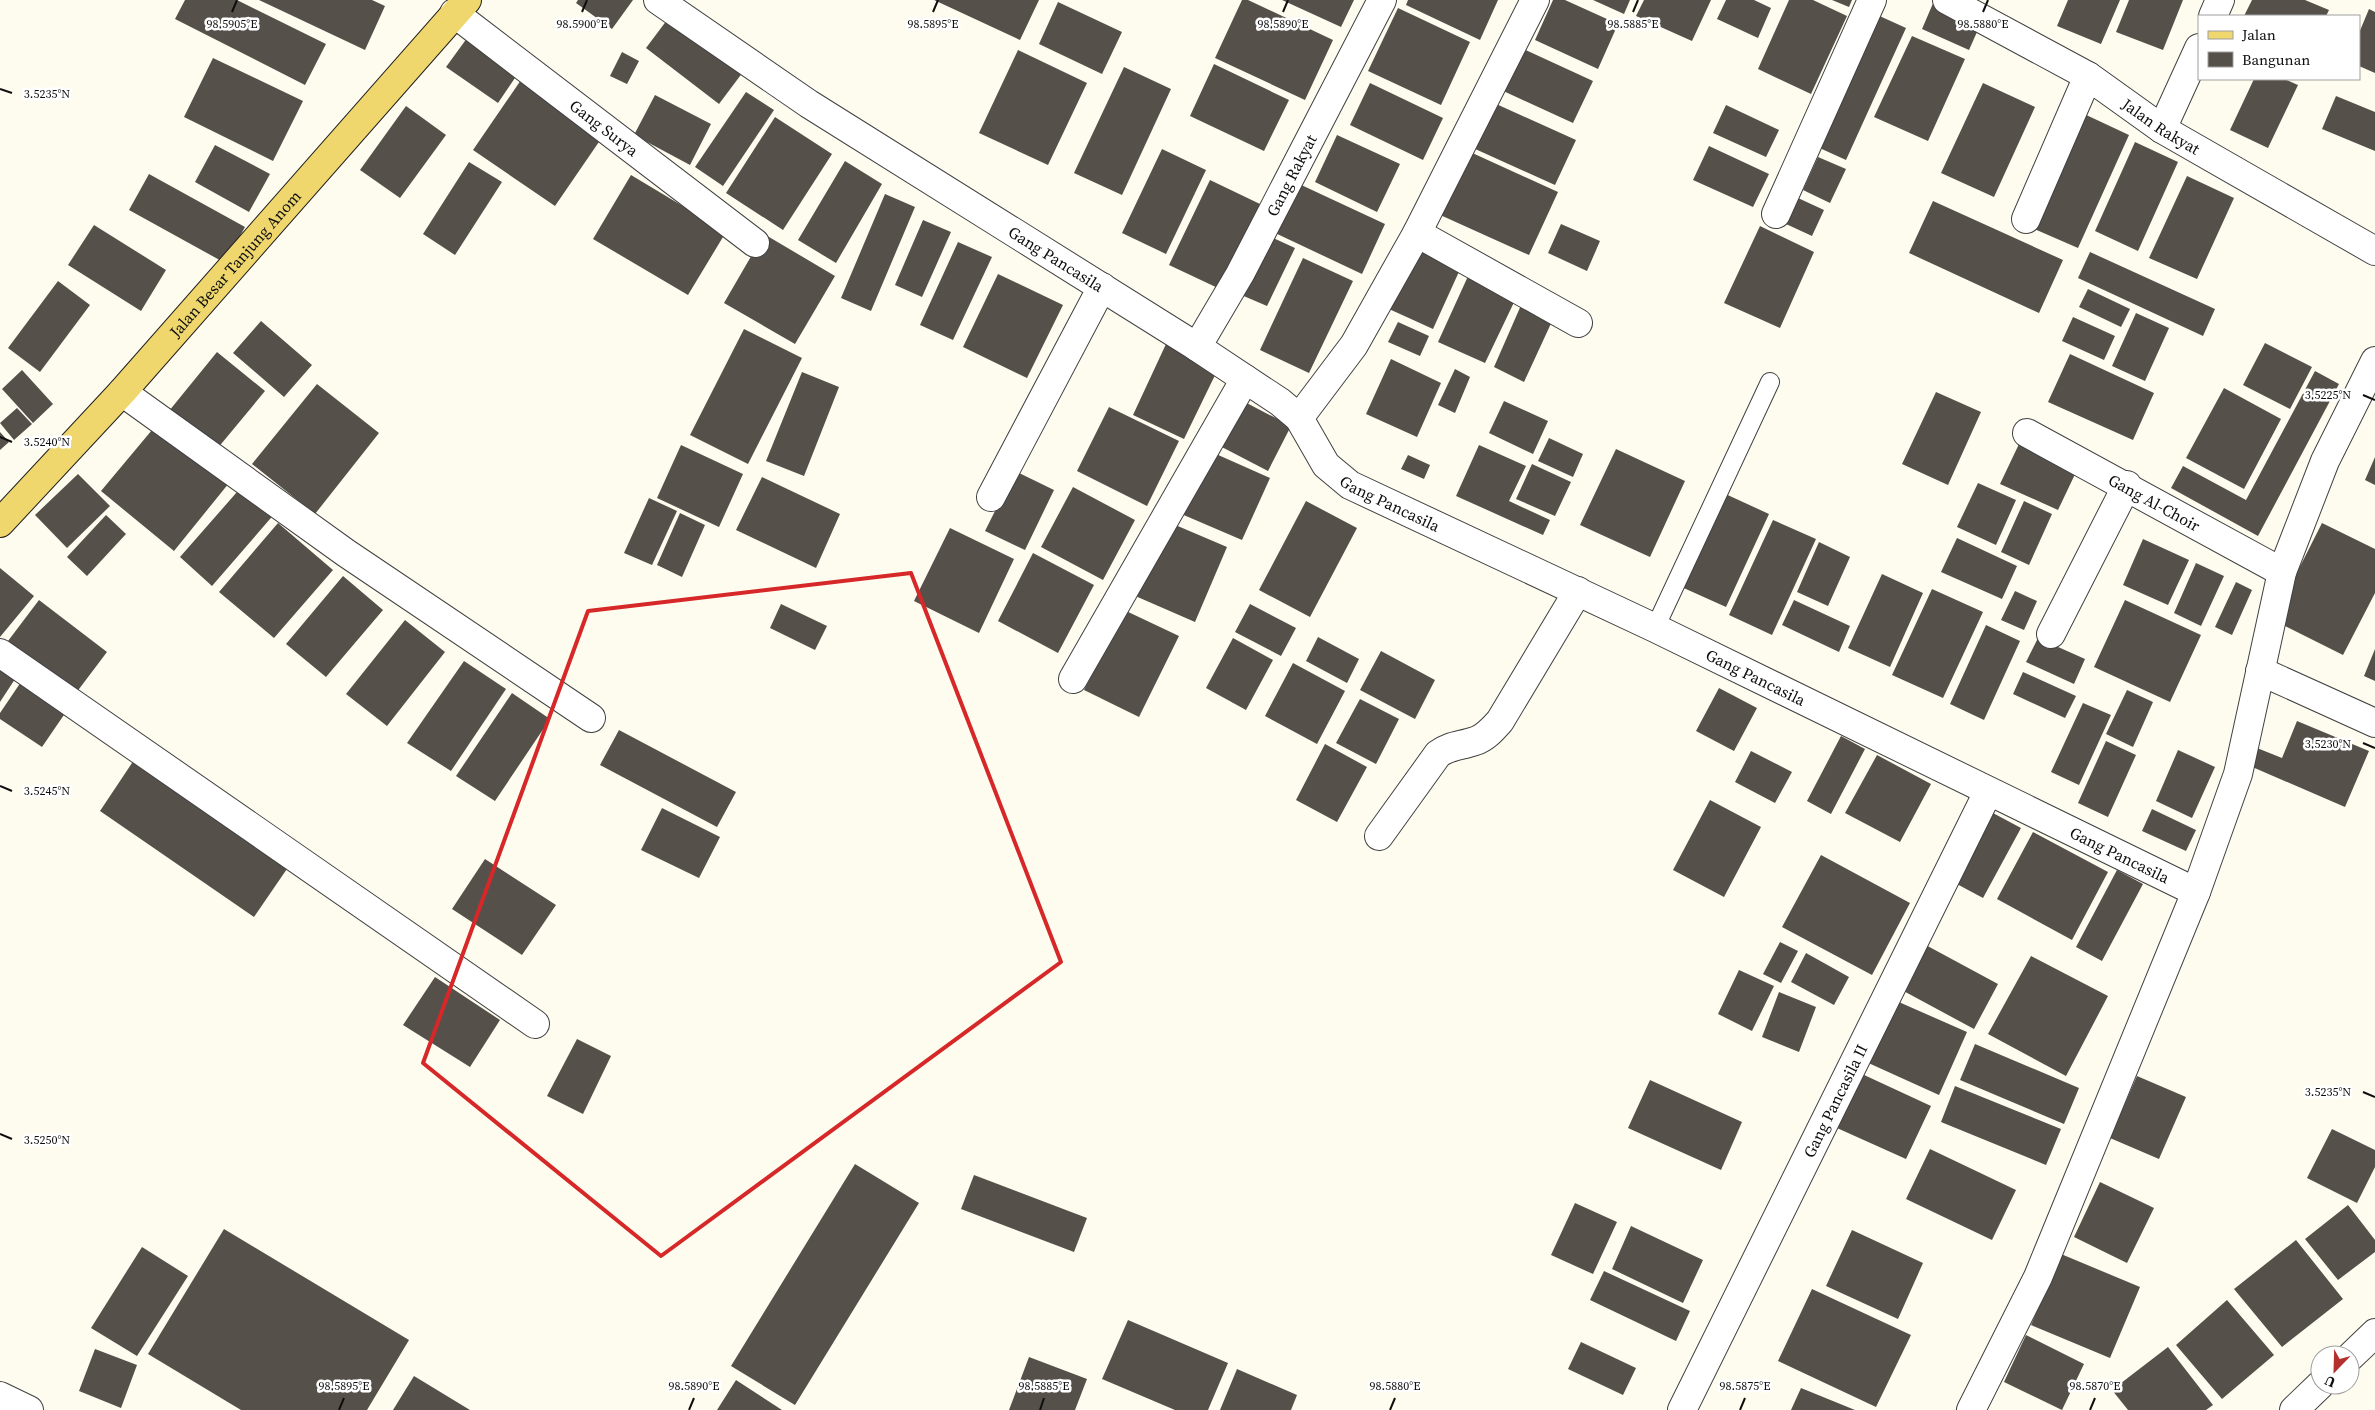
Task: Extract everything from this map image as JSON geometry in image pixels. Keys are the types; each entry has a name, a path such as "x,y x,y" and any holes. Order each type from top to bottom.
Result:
{"main road":[{"name":"Jalan Besar Tanjung Anom","path":"0,524 122,392 460,7"}],"street":[{"name":"Gang Pancasila","path":"658,0 810,104 1245,379 1299,418 1326,466 1350,485 1655,628 2196,892"},
{"name":"Gang Rakyat","path":"1197,347 1240,274 1382,0"},
{"path":"1299,418 1354,345 1417,234 1535,0"},
{"path":"1776,214 1872,0"},
{"name":"Jalan Rakyat","path":"1947,0 2088,76 2162,130 2375,252"},
{"path":"2213,15 2220,0"},
{"name":"Gang Surya","path":"460,7 755,243"},
{"path":"2162,130 2198,50"},
{"path":"2026,219 2088,76"},
{"path":"1417,234 1578,323"},
{"path":"991,497 1102,287"},
{"path":"1971,1410 2038,1277 2196,892 2238,774 2282,572 2325,461 2372,374"},
{"path":"1073,679 1245,379"},
{"path":"122,392 346,553 592,718"},
{"name":"Gang Al-Choir","path":"2028,433 2127,485 2282,572"},
{"path":"2051,634 2127,485"},
{"path":"1379,836 1438,754 1448,746 1476,741 1487,735 1500,721 1578,591"},
{"path":"0,652 535,1024"},
{"path":"2260,671 2375,723"},
{"name":"Gang Pancasila II","path":"1682,1410 1988,792"},
{"path":"2360,1347 2375,1333"},
{"path":"2294,1410 2310,1395"},
{"path":"0,1396 29,1410"}],"lane":[{"path":"1655,628 1770,382"}],"highlighted area":[{"path":"911,573 1061,962 661,1256 423,1063 588,611"}],"building":[{"path":"185,0 237,0 326,44 305,85 175,19"},
{"path":"259,0 372,0 385,6 365,50"},
{"path":"578,0 633,0 612,29 576,3"},
{"path":"934,0 1039,0 1020,40"},
{"path":"1242,0 1248,0 1333,40 1305,100 1215,58"},
{"path":"1282,0 1354,0 1341,27"},
{"path":"1408,0 1498,0 1480,40 1406,5"},
{"path":"1553,0 1565,0 1618,24 1598,69 1535,40"},
{"path":"1593,0 1630,0 1624,14"},
{"path":"1644,0 1711,0 1692,41 1636,16"},
{"path":"1726,0 1754,0 1771,8 1758,38 1717,19"},
{"path":"1789,0 1813,0 1847,16 1811,94 1758,69"},
{"path":"1832,0 1852,0 1849,7"},
{"path":"2068,0 2120,0 2101,44 2057,26"},
{"path":"2129,0 2183,0 2163,50 2116,32"},
{"path":"2252,0 2305,0 2329,10 2326,15 2244,15"},
{"path":"1934,1 1981,23 1969,50 1922,29"},
{"path":"1058,2 1122,32 1102,74 1039,44"},
{"path":"1398,8 1470,42 1441,105 1368,71"},
{"path":"2369,9 2375,12 2375,73 2360,66 2360,31"},
{"path":"1873,13 1906,28 1846,160 1813,145"},
{"path":"670,16 743,72 719,104 646,48"},
{"path":"470,34 521,69 498,103 446,67"},
{"path":"1912,36 1965,59 1928,141 1874,117"},
{"path":"1519,47 1593,81 1573,123 1499,89"},
{"path":"1018,50 1087,83 1048,165 979,133"},
{"path":"622,52 639,61 627,84 610,76"},
{"path":"213,58 303,101 273,161 184,117"},
{"path":"1214,64 1289,100 1264,151 1190,116"},
{"path":"1124,67 1171,89 1122,195 1074,173"},
{"path":"521,80 603,136 555,206 473,150"},
{"path":"2254,80 2286,80 2298,85 2268,148 2230,130"},
{"path":"1370,83 1443,118 1423,160 1350,125"},
{"path":"1983,83 2035,107 1994,197 1941,173"},
{"path":"746,92 774,110 723,186 695,167"},
{"path":"655,95 711,124 690,165 634,135"},
{"path":"2336,96 2375,112 2375,151 2322,129"},
{"path":"1494,103 1576,140 1555,185 1473,148"},
{"path":"1726,105 1779,130 1766,157 1713,133"},
{"path":"406,106 446,135 400,198 360,170"},
{"path":"2082,113 2129,135 2078,248 2030,227"},
{"path":"775,117 832,154 783,230 726,193"},
{"path":"1337,135 1400,164 1377,212 1315,182"},
{"path":"2135,142 2178,162 2138,251 2095,231"},
{"path":"215,145 270,174 249,212 195,182"},
{"path":"1709,146 1769,174 1753,207 1693,180"},
{"path":"1162,149 1206,170 1166,254 1122,233"},
{"path":"1468,151 1558,192 1529,255 1438,214"},
{"path":"1818,157 1846,169 1830,203 1803,190"},
{"path":"845,161 882,184 836,263 798,240"},
{"path":"469,162 502,182 455,255 423,234"},
{"path":"149,174 245,227 225,263 129,210"},
{"path":"631,175 726,232 688,295 593,239"},
{"path":"2187,176 2234,198 2197,279 2149,258"},
{"path":"1210,180 1260,204 1220,289 1169,265"},
{"path":"1297,183 1385,224 1362,274 1273,232"},
{"path":"885,194 915,207 871,311 841,298"},
{"path":"1798,198 1824,210 1812,236 1786,224"},
{"path":"1933,201 2063,260 2039,313 1909,253"},
{"path":"923,220 951,232 922,297 895,285"},
{"path":"1561,224 1600,241 1587,271 1548,253"},
{"path":"94,225 166,270 141,311 68,265"},
{"path":"1760,226 1814,252 1780,328 1724,303"},
{"path":"764,234 835,276 795,344 724,303"},
{"path":"1267,235 1295,248 1267,306 1239,294"},
{"path":"958,242 992,257 953,340 920,325"},
{"path":"1418,245 1462,265 1433,329 1389,309"},
{"path":"2090,252 2215,309 2203,336 2078,278"},
{"path":"1303,258 1353,281 1309,373 1260,350"},
{"path":"998,274 1063,305 1027,378 963,347"},
{"path":"1469,274 1517,296 1485,363 1438,342"},
{"path":"58,281 90,305 40,372 8,348"},
{"path":"2088,289 2130,309 2121,327 2079,307"},
{"path":"1522,303 1554,317 1524,382 1494,367"},
{"path":"2136,313 2169,328 2145,381 2112,366"},
{"path":"2073,317 2115,336 2104,360 2062,341"},
{"path":"261,321 312,365 284,397 233,353"},
{"path":"1398,322 1429,336 1420,356 1388,342"},
{"path":"744,329 802,358 748,464 690,435"},
{"path":"2265,343 2312,367 2290,409 2243,385"},
{"path":"1166,344 1218,369 1184,439 1133,415"},
{"path":"217,352 265,391 217,449 169,411"},
{"path":"2070,354 2154,393 2133,440 2048,402"},
{"path":"1391,359 1441,383 1417,437 1366,414"},
{"path":"1455,369 1470,377 1455,413 1438,405"},
{"path":"22,370 53,404 33,423 2,389"},
{"path":"2315,371 2339,384 2258,536 2171,488 2183,466 2246,500"},
{"path":"802,372 839,387 804,476 766,461"},
{"path":"317,384 379,433 315,514 252,464"},
{"path":"2224,388 2281,419 2244,489 2186,458"},
{"path":"1936,392 1981,412 1948,485 1902,464"},
{"path":"1239,399 1291,426 1268,471 1216,444"},
{"path":"1504,401 1548,421 1533,454 1489,433"},
{"path":"1109,407 1179,441 1147,506 1077,471"},
{"path":"17,408 32,424 14,440 0,423"},
{"path":"157,424 229,483 174,551 101,491"},
{"path":"0,432 9,442 0,450"},
{"path":"1549,438 1583,454 1573,477 1538,461"},
{"path":"2019,444 2077,470 2058,510 2000,484"},
{"path":"681,445 743,474 719,527 657,498"},
{"path":"1479,445 1526,466 1509,501 1550,520 1543,535 1456,496"},
{"path":"1616,449 1685,481 1650,557 1580,525"},
{"path":"1207,450 1270,478 1242,540 1179,513"},
{"path":"1408,455 1430,465 1424,479 1401,469"},
{"path":"2375,457 2375,485 2365,480"},
{"path":"1532,464 1571,482 1555,516 1516,499"},
{"path":"1015,471 1054,490 1025,550 985,531"},
{"path":"78,474 110,506 67,548 35,515"},
{"path":"762,477 840,514 816,568 736,530"},
{"path":"1978,483 2016,500 1996,545 1957,527"},
{"path":"244,484 276,512 212,586 180,557"},
{"path":"1073,487 1135,520 1103,580 1041,547"},
{"path":"1719,491 1769,514 1726,607 1677,585"},
{"path":"649,498 677,511 652,565 624,553"},
{"path":"1306,501 1357,528 1310,617 1259,590"},
{"path":"2024,501 2052,514 2029,565 2001,552"},
{"path":"680,513 705,525 682,577 657,565"},
{"path":"106,515 126,534 87,576 67,557"},
{"path":"1773,520 1816,539 1772,635 1729,615"},
{"path":"1166,521 1227,547 1195,622 1133,595"},
{"path":"278,523 333,570 274,638 219,592"},
{"path":"2322,523 2375,549 2375,593 2343,655 2273,620"},
{"path":"950,528 1014,559 979,633 914,601"},
{"path":"1957,538 2017,566 2002,599 1941,572"},
{"path":"2143,539 2189,560 2168,605 2123,585"},
{"path":"1819,542 1850,557 1828,606 1797,592"},
{"path":"1033,553 1094,585 1058,653 998,621"},
{"path":"2196,563 2224,576 2201,626 2174,613"},
{"path":"0,568 34,596 0,637"},
{"path":"1882,574 1923,593 1890,667 1848,648"},
{"path":"343,576 383,610 326,677 286,644"},
{"path":"2236,582 2252,590 2232,635 2215,627"},
{"path":"1932,589 1983,612 1943,698 1892,675"},
{"path":"2015,591 2037,601 2024,630 2001,620"},
{"path":"39,600 107,652 76,693 8,641"},
{"path":"1794,600 1850,626 1839,652 1782,625"},
{"path":"2125,600 2201,635 2170,702 2094,667"},
{"path":"781,604 827,626 815,650 770,628"},
{"path":"1250,604 1296,628 1281,656 1235,632"},
{"path":"1124,610 1179,636 1139,717 1084,690"},
{"path":"405,620 445,652 387,726 346,694"},
{"path":"1986,625 2020,641 1984,720 1950,704"},
{"path":"1318,637 1359,659 1347,683 1306,661"},
{"path":"1233,638 1273,660 1246,710 1206,688"},
{"path":"2038,638 2085,659 2074,684 2026,662"},
{"path":"2375,649 2375,681 2364,676"},
{"path":"1381,651 1435,680 1415,719 1360,690"},
{"path":"464,661 506,689 451,771 407,743"},
{"path":"1293,663 1345,691 1317,744 1265,716"},
{"path":"0,664 17,676 0,702"},
{"path":"2023,672 2076,696 2065,718 2013,694"},
{"path":"23,679 68,709 42,747 0,719 0,713"},
{"path":"1719,688 1757,708 1734,751 1696,731"},
{"path":"2127,690 2153,702 2133,747 2106,734"},
{"path":"512,693 550,719 495,801 456,776"},
{"path":"1360,699 1399,719 1376,764 1336,743"},
{"path":"2083,703 2111,715 2079,785 2051,772"},
{"path":"2297,721 2369,751 2345,807 2250,766 2257,748 2282,758"},
{"path":"619,730 736,792 717,827 600,765"},
{"path":"1841,736 1865,749 1831,814 1807,801"},
{"path":"2106,741 2136,755 2108,817 2078,803"},
{"path":"1325,744 1367,767 1337,822 1296,800"},
{"path":"2178,750 2215,767 2192,818 2156,801"},
{"path":"1751,751 1792,772 1775,803 1735,782"},
{"path":"1877,755 1931,784 1900,842 1845,813"},
{"path":"136,757 291,863 254,917 100,811"},
{"path":"1710,800 1761,827 1724,897 1673,870"},
{"path":"662,808 720,837 699,878 641,850"},
{"path":"2152,809 2196,830 2186,851 2142,831"},
{"path":"1993,813 2021,828 1983,898 1955,883"},
{"path":"2033,832 2108,872 2072,940 1997,899"},
{"path":"1821,855 1910,903 1872,975 1782,927"},
{"path":"485,859 556,905 522,955 452,909"},
{"path":"2117,870 2143,884 2102,961 2076,947"},
{"path":"1780,942 1798,951 1781,983 1763,974"},
{"path":"1922,943 1998,984 1974,1029 1898,988"},
{"path":"1806,953 1849,977 1834,1005 1791,982"},
{"path":"2031,956 2108,996 2066,1076 1988,1034"},
{"path":"1739,970 1774,986 1752,1031 1718,1014"},
{"path":"435,977 500,1020 470,1067 403,1025"},
{"path":"1779,992 1816,1007 1799,1052 1762,1037"},
{"path":"1892,999 1967,1032 1939,1095 1864,1061"},
{"path":"577,1039 611,1056 583,1114 547,1096"},
{"path":"1975,1044 2079,1088 2064,1124 1960,1080"},
{"path":"1862,1074 1931,1106 1906,1159 1837,1128"},
{"path":"2137,1076 2186,1097 2159,1159 2110,1138"},
{"path":"1650,1080 1742,1122 1721,1170 1628,1128"},
{"path":"1955,1086 2061,1129 2046,1165 1941,1122"},
{"path":"2332,1129 2375,1150 2375,1167 2357,1203 2307,1178"},
{"path":"1930,1149 2016,1190 1992,1240 1906,1199"},
{"path":"855,1164 919,1203 795,1405 731,1366"},
{"path":"974,1175 1087,1218 1074,1252 961,1209"},
{"path":"2100,1182 2154,1208 2127,1263 2074,1237"},
{"path":"1575,1203 1617,1222 1593,1274 1551,1255"},
{"path":"2348,1205 2375,1240 2375,1252 2338,1280 2305,1239"},
{"path":"1631,1226 1703,1260 1683,1303 1612,1269"},
{"path":"224,1229 409,1340 367,1410 241,1410 148,1354"},
{"path":"1852,1230 1923,1263 1898,1319 1826,1286"},
{"path":"2296,1240 2343,1299 2282,1347 2234,1289"},
{"path":"142,1247 188,1276 137,1356 91,1328"},
{"path":"2061,1254 2140,1287 2110,1358 2031,1325"},
{"path":"1604,1271 1690,1311 1676,1341 1590,1300"},
{"path":"1812,1289 1911,1335 1876,1407 1778,1361"},
{"path":"2227,1300 2274,1355 2222,1399 2176,1345"},
{"path":"1128,1320 1228,1363 1208,1410 1175,1410 1102,1379"},
{"path":"2026,1335 2084,1364 2062,1410 2004,1382"},
{"path":"1581,1342 1636,1368 1623,1395 1568,1369"},
{"path":"2168,1347 2213,1405 2206,1410 2128,1410 2112,1390"},
{"path":"95,1349 137,1365 121,1408 79,1391"},
{"path":"1029,1357 1087,1379 1075,1410 1009,1410"},
{"path":"1237,1369 1297,1395 1291,1410 1220,1410"},
{"path":"414,1376 470,1410 393,1410"},
{"path":"736,1380 782,1410 717,1410"},
{"path":"1801,1388 1855,1410 1791,1410"}]}
